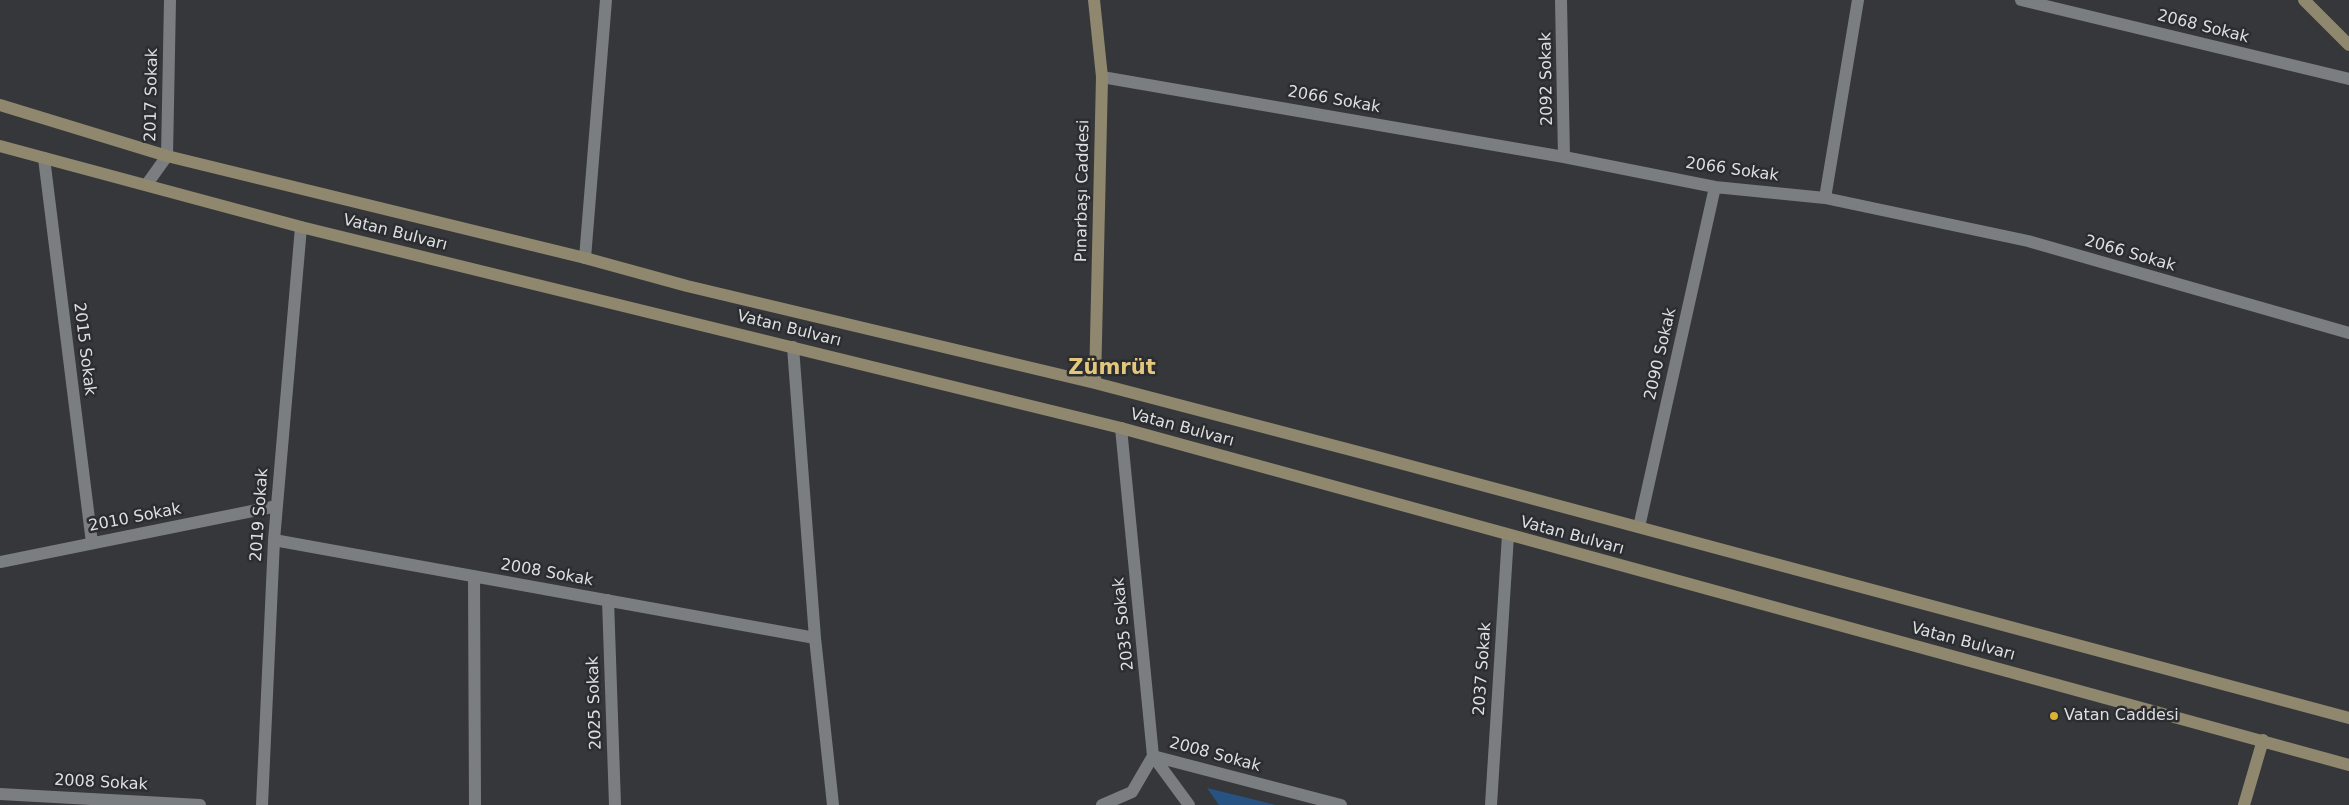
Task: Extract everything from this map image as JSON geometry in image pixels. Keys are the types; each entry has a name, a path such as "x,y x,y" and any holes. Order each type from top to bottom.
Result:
{"main road":[{"name":"Pınarbaşı Caddesi","path":"1094,0 1102,77 1095,383"},
{"path":"2304,0 2349,45"},
{"name":"Vatan Bulvarı","path":"0,105 167,156 585,258 687,286 1095,383 2349,718"},
{"name":"Vatan Bulvarı","path":"0,146 301,227 1121,428 2349,765"},
{"path":"2244,805 2263,740"}],"street":[{"name":"2017 Sokak","path":"146,184 167,156 170,0"},
{"path":"585,258 606,0"},
{"name":"2092 Sokak","path":"1561,0 1564,157"},
{"path":"1825,198 1858,0"},
{"name":"2068 Sokak","path":"2021,0 2349,79"},
{"name":"2066 Sokak","path":"1102,77 1564,157 1715,187 1825,198 2028,242 2349,333"},
{"name":"2015 Sokak","path":"44,158 92,544"},
{"name":"2090 Sokak","path":"1639,527 1715,187"},
{"name":"2019 Sokak","path":"262,805 274,540 301,227"},
{"path":"793,347 815,638 833,805"},
{"name":"2035 Sokak","path":"1121,428 1153,756"},
{"name":"2010 Sokak","path":"0,562 277,506"},
{"name":"2037 Sokak","path":"1491,805 1508,535"},
{"name":"2008 Sokak","path":"274,540 815,638"},
{"path":"474,576 475,805"},
{"name":"2025 Sokak","path":"608,600 616,805"},
{"path":"1153,756 1189,805"},
{"name":"2008 Sokak","path":"1102,805 1132,792 1153,756 1341,805"},
{"name":"2008 Sokak","path":"0,794 200,805"}],"shaded area":[{"path":"1207,788 1276,805 1219,805"}],"place":[{"name":"Vatan Caddesi","path":"2054,716"}],"district":[{"name":"Zümrüt","path":"1112,369"}]}
